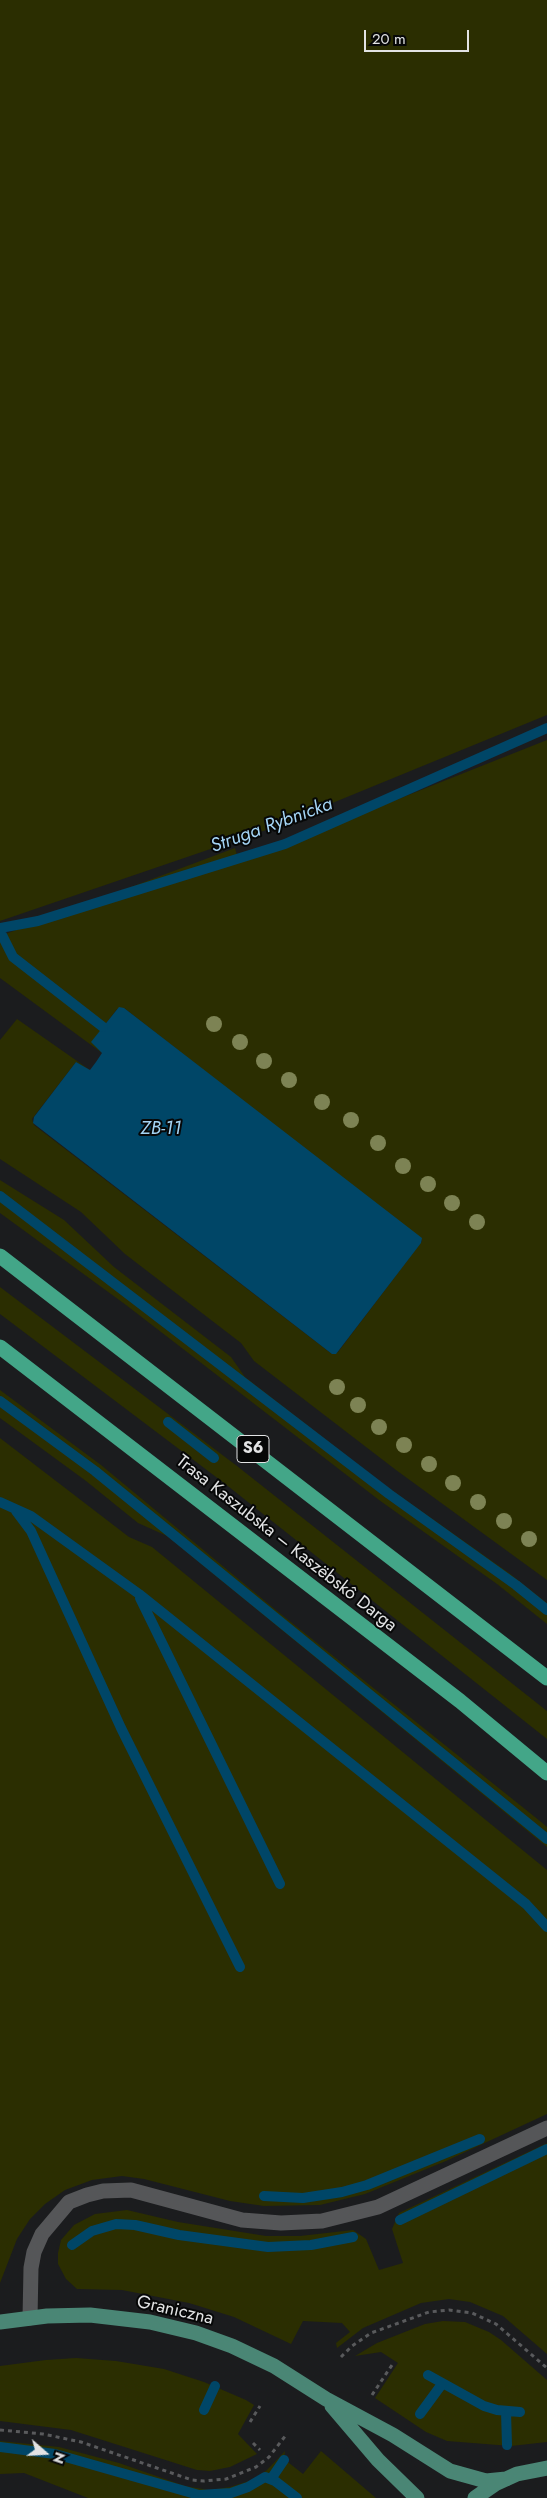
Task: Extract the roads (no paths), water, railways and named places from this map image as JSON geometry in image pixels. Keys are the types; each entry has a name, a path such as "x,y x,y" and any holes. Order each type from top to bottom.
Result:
{"highway":[{"name":"S6","path":"0,1256 547,1678"},
{"name":"Trasa Kaszubska – Kaszëbskô Darga","path":"0,1347 460,1701 547,1773"}],"main road":[{"name":"Graniczna","path":"0,2322 81,2315 150,2322 196,2333 261,2359 326,2399 393,2435 450,2472 486,2481 506,2479"},
{"name":"Graniczna","path":"326,2399 378,2460 416,2498"},
{"path":"475,2498 517,2474 547,2468"}],"lane":[{"path":"30,2318 30,2268 34,2252 42,2234 69,2202 87,2195 103,2190 131,2190 242,2220 281,2223 322,2221 378,2206 547,2128"}],"water":[{"name":"ZB-11","path":"119,1007 124,1008 422,1238 421,1243 336,1354 332,1354 33,1123 34,1117 76,1062 90,1070 96,1062 102,1053 91,1042"}],"waterway":[{"name":"Struga Rybnicka","path":"0,928 38,921 285,844 547,728"},
{"path":"0,931 13,957 103,1027"},
{"path":"0,1196 389,1494 516,1585 547,1610"},
{"path":"0,1401 95,1471 547,1839"},
{"path":"168,1422 214,1458"},
{"path":"0,1502 31,1516 139,1594 526,1904 547,1927"},
{"path":"16,1511 31,1531 121,1728 240,1967"},
{"path":"140,1598 280,1884"},
{"path":"264,2196 303,2198 342,2192 367,2185 480,2139"},
{"path":"400,2220 547,2149"},
{"path":"72,2245 92,2231 116,2224 135,2225 179,2235 268,2247 311,2245 353,2237"},
{"path":"428,2375 484,2406 497,2410 520,2412"},
{"path":"420,2414 442,2384"},
{"path":"204,2410 215,2386"},
{"path":"506,2412 507,2445"},
{"path":"0,2447 55,2454 199,2495 231,2493 248,2487 265,2477 275,2481 297,2498"},
{"path":"271,2479 284,2460"}]}
